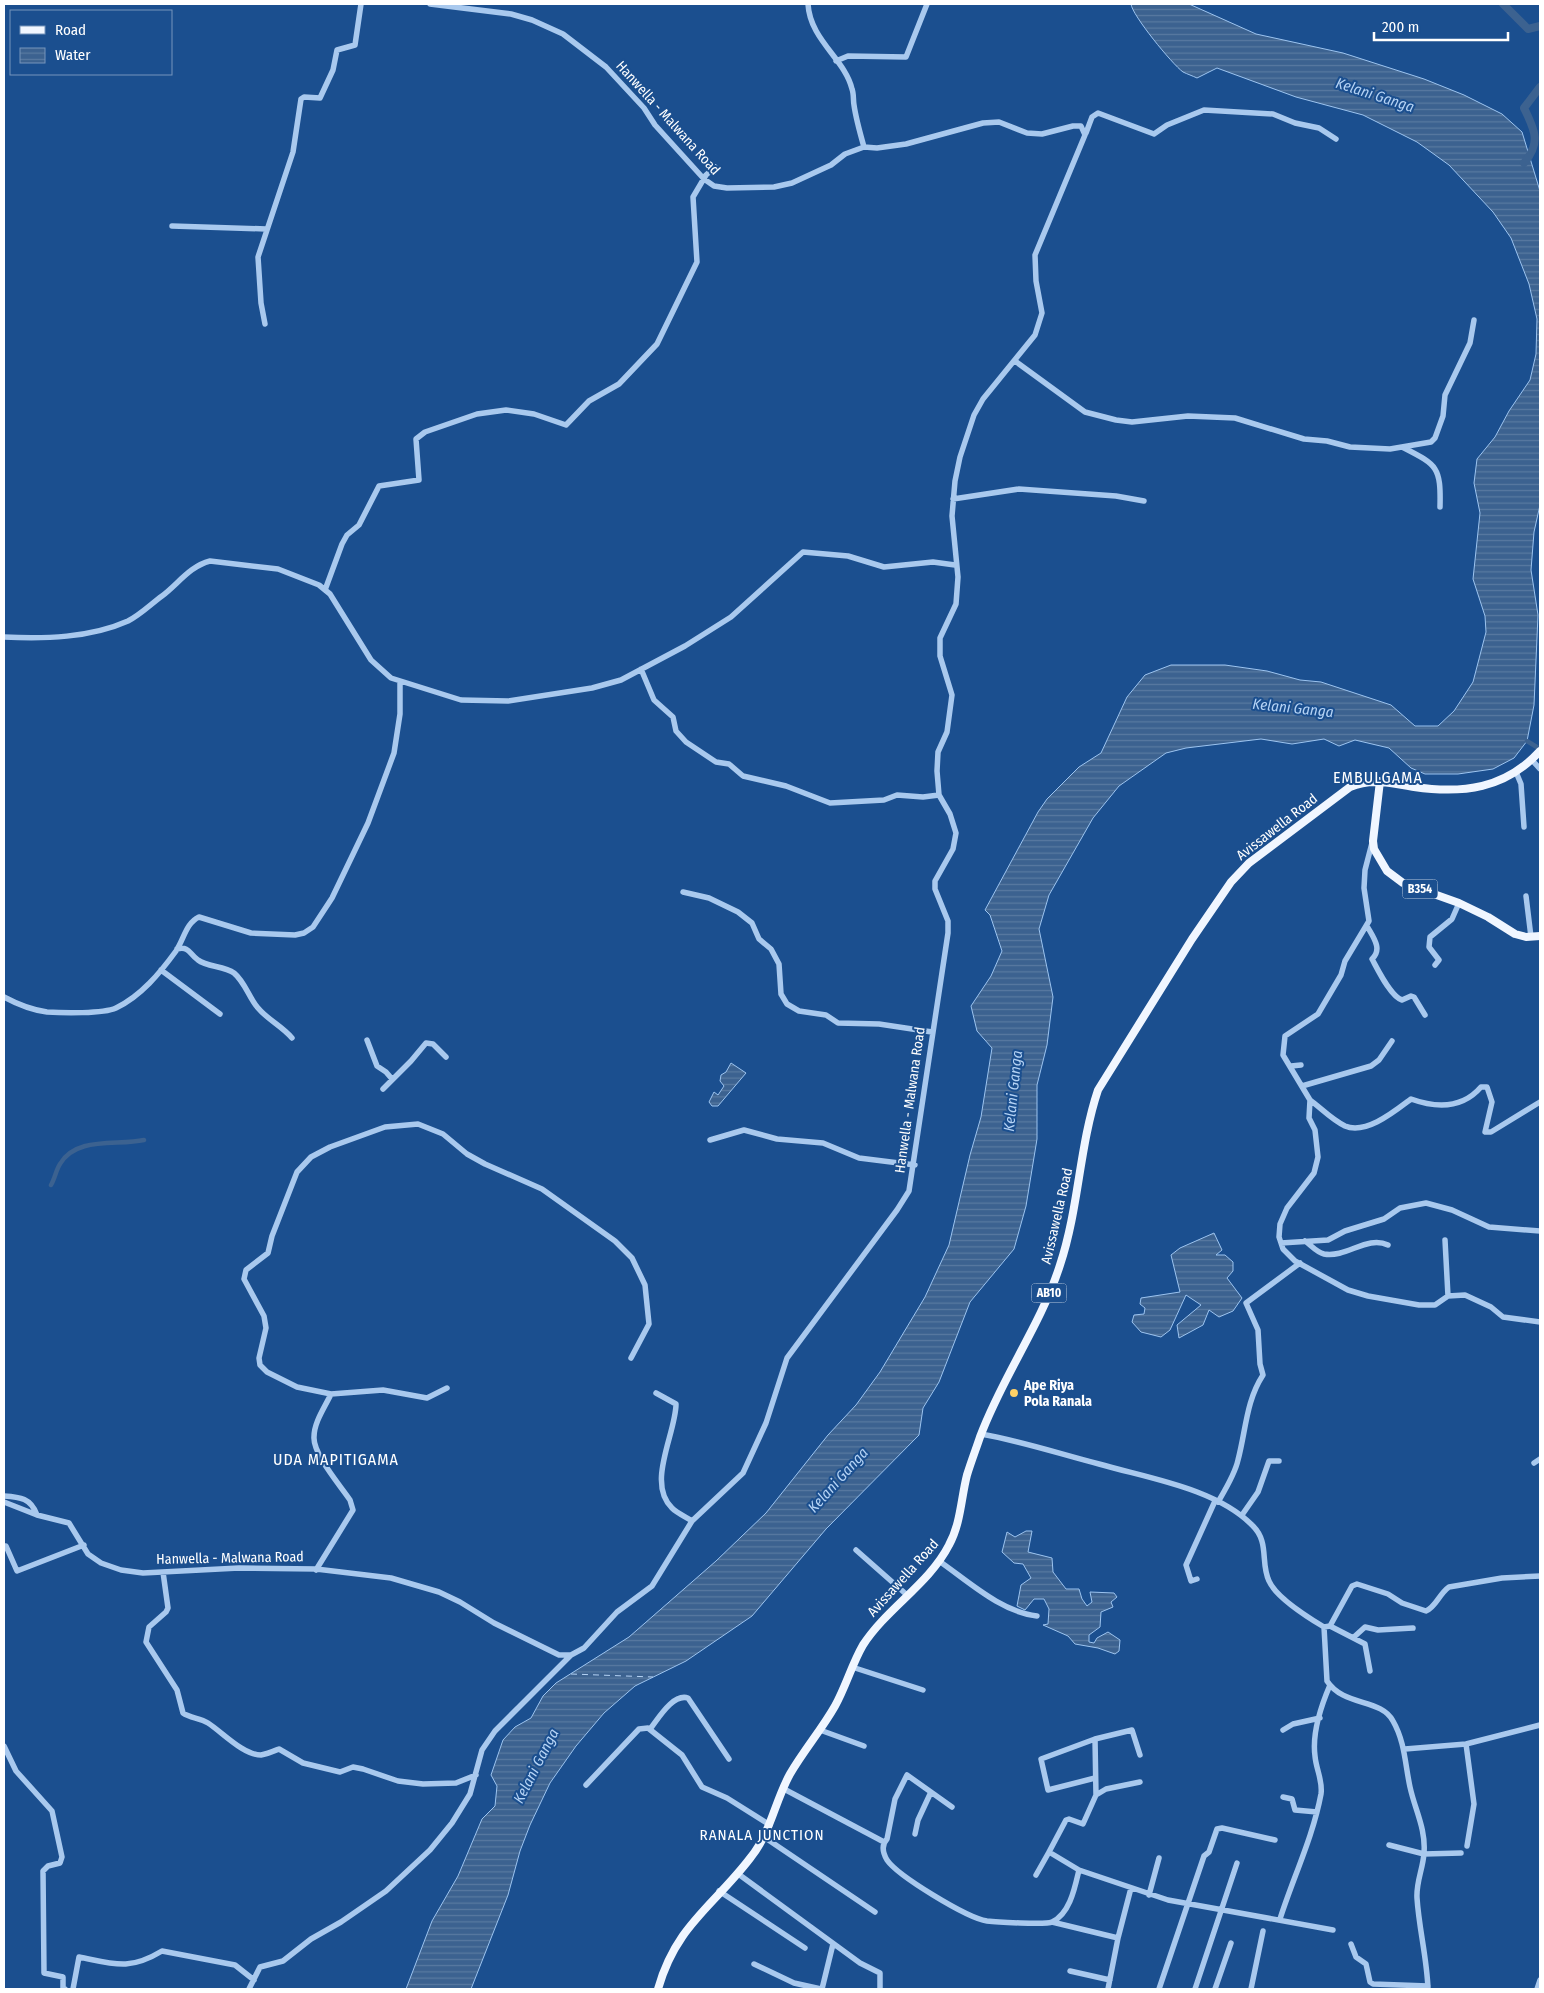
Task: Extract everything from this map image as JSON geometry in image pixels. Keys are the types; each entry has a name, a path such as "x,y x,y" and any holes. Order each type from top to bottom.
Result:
{"main road":[{"name":"Avissawella Road","path":"658,1989 672,1951 686,1929 737,1874 764,1837 790,1774 836,1704 852,1667 872,1632 939,1561 953,1536 967,1476 981,1434 1048,1297 1060,1265 1075,1207 1091,1110 1098,1090 1108,1070 1194,935 1231,882 1249,863 1350,787 1361,782 1380,781 1425,788 1472,789 1492,785 1516,772 1539,752"},
{"name":"B354","path":"1380,781 1373,841 1380,862 1393,877 1403,883 1459,903 1488,917 1515,934 1531,937 1540,936"}],"street":[{"path":"265,324 258,267 266,229 293,152 301,99 304,97 320,98 333,70 337,50 355,45 361,4"},
{"name":"Hanwella - Malwana Road","path":"4,1502 37,1515 69,1524 88,1554 101,1563 121,1570 164,1572 239,1568 316,1570 355,1572 391,1578 439,1592 460,1602 494,1623 559,1654 571,1655 584,1648 617,1612 652,1586 663,1572 675,1546 692,1521 743,1474 766,1424 787,1358 898,1210 909,1191 915,1165 932,1032 948,933 948,921 937,898 935,882 953,849 956,833 950,814 940,795 938,752 947,732 952,695 940,656 940,638 956,604 958,577 955,565 953,499 960,457 974,415 995,383 1015,362 1035,336 1042,313 1036,281 1035,255 1085,135 1081,126 1073,126 1042,134 1027,133 999,122 983,123 906,144 877,148 864,146 845,154 831,165 792,183 774,187 728,188 714,186 704,179 655,126 644,108 606,67 563,34 532,20 511,14 430,4"},
{"path":"808,4 811,20 818,36 852,88 853,104 864,146"},
{"path":"836,61 848,56 906,56 927,4"},
{"path":"1085,135 1092,117 1098,112 1154,134 1168,125 1204,110 1273,114 1295,123 1319,128 1336,139"},
{"path":"325,590 342,544 347,535 359,525 379,486 419,480 416,439 425,432 477,414 506,410 534,414 566,425 589,402 619,384 658,344 697,262 693,197 714,167"},
{"path":"172,226 266,229"},
{"path":"1015,362 1085,412 1116,420 1132,422 1188,416 1235,418 1304,439 1327,441 1350,447 1402,447 1431,442 1435,438 1443,416 1445,395 1470,343 1474,320"},
{"path":"1402,447 1429,461 1437,470 1441,486 1440,507"},
{"path":"953,499 1019,489 1116,496 1144,501"},
{"path":"4,637 78,635 129,620 173,588 191,570 210,561 278,569 319,585 325,590 344,616 371,660 391,678 461,700 508,701 592,688 621,680 685,646 731,617 803,552 848,556 884,567 933,562 955,565"},
{"path":"641,669 654,700 673,717 676,731 686,742 716,762 728,764 744,776 786,786 830,803 884,800 897,796 923,797 940,795"},
{"path":"4,997 25,1006 47,1012 92,1012 114,1009 150,984 177,949 192,920 199,917 251,933 295,935 304,933 313,927 332,898 368,824 394,753 400,714 400,681"},
{"path":"1532,760 1540,770"},
{"path":"1516,772 1521,784 1524,827"},
{"path":"1373,841 1364,870 1364,888 1370,916 1367,926 1344,961 1338,982 1318,1014 1285,1036 1283,1055 1310,1100 1344,1126 1353,1128 1383,1120 1411,1099 1428,1105 1458,1103 1476,1093 1481,1087 1487,1087 1492,1102 1485,1132 1491,1132 1540,1102"},
{"path":"684,892 709,898 738,912 752,923 759,939 771,949 779,964 780,994 787,1004 799,1011 826,1015 838,1023 879,1024 932,1032"},
{"path":"1526,896 1531,937"},
{"path":"1435,965 1439,960 1429,947 1430,937 1452,919 1459,903"},
{"path":"1367,926 1378,949 1372,959 1385,981 1399,999 1414,997 1425,1015"},
{"path":"177,949 184,948 189,950 199,961 234,973 256,1006 273,1024 285,1030 292,1038"},
{"path":"161,970 220,1014"},
{"path":"367,1040 377,1066 392,1079"},
{"path":"1302,1086 1360,1071 1371,1066 1379,1060 1392,1041"},
{"path":"383,1088 411,1061 426,1043 433,1044 446,1057"},
{"path":"1291,1066 1301,1065"},
{"path":"1310,1100 1309,1118 1315,1130 1318,1157 1314,1173 1287,1208 1280,1224 1279,1237 1283,1250 1300,1263 1348,1290 1368,1296 1419,1305 1435,1305 1448,1296 1465,1295 1491,1306 1503,1317 1540,1322"},
{"path":"447,1388 426,1398 383,1390 331,1394 297,1386 267,1372 260,1364 259,1358 266,1328 264,1316 244,1279 246,1270 268,1252 272,1236 297,1172 311,1157 330,1147 376,1130 404,1124 418,1124 443,1134 467,1154 542,1190 615,1241 632,1258 645,1285 649,1324 630,1358"},
{"path":"710,1140 744,1130 777,1139 823,1143 858,1158 915,1165"},
{"path":"1281,1243 1328,1240 1345,1230 1384,1218 1400,1208 1426,1204 1452,1210 1489,1227 1540,1231"},
{"path":"1446,1240 1448,1296"},
{"path":"1305,1241 1317,1251 1325,1254 1360,1247 1371,1241 1380,1241 1388,1245"},
{"path":"1197,1579 1191,1581 1186,1564 1216,1501 1238,1462 1251,1398 1263,1375 1258,1330 1246,1303 1300,1263"},
{"path":"656,1393 676,1404 676,1415 661,1462 664,1497 672,1508 692,1521"},
{"path":"316,1570 353,1510 350,1500 316,1450 313,1439 319,1418 331,1394"},
{"path":"981,1434 1161,1480 1216,1501 1242,1515 1260,1532 1264,1542 1269,1582 1276,1591 1308,1617 1354,1637 1365,1644 1370,1671"},
{"path":"1534,1463 1540,1459"},
{"path":"1242,1515 1258,1492 1269,1461 1279,1461"},
{"path":"4,1496 22,1497 29,1501 37,1515"},
{"path":"4,1546 6,1546 16,1571 84,1545"},
{"path":"856,1550 907,1595"},
{"path":"939,1561 1003,1605 1028,1615 1037,1616"},
{"path":"164,1572 168,1608 149,1627 146,1642 170,1678 183,1713 187,1716 207,1722 223,1737 260,1755 280,1749 303,1763 340,1772 353,1767 398,1780 423,1784 456,1783 476,1776"},
{"path":"1351,1944 1356,1957 1366,1964 1370,1982 1373,1984 1428,1988 1417,1896 1417,1884 1424,1854 1423,1828 1410,1787 1405,1749 1393,1720 1388,1713 1366,1703 1346,1697 1330,1685 1325,1672 1327,1626 1352,1586 1357,1584 1388,1594 1402,1603 1426,1611 1432,1608 1442,1592 1448,1587 1502,1578 1540,1576"},
{"path":"1354,1637 1365,1627 1378,1630 1413,1628"},
{"path":"249,1989 260,1967 283,1962 311,1939 342,1922 386,1892 430,1850 452,1823 470,1794 482,1750 495,1731 571,1655"},
{"path":"852,1667 923,1690"},
{"path":"1280,1919 1316,1812 1321,1780 1314,1746 1330,1685"},
{"path":"650,1729 676,1699 688,1698 729,1759"},
{"path":"1283,1730 1294,1724 1320,1718"},
{"path":"1405,1749 1466,1744 1540,1726"},
{"path":"586,1785 638,1729 650,1729 682,1755 702,1787 727,1798 770,1825"},
{"path":"820,1730 864,1746"},
{"path":"1096,1778 1048,1790 1040,1762 1045,1756 1095,1739 1132,1730 1140,1754"},
{"path":"1036,1875 1066,1820 1069,1819 1084,1824 1096,1795 1095,1739"},
{"path":"1466,1744 1474,1804 1467,1846"},
{"path":"4,1746 16,1771 52,1811 57,1828 62,1857 60,1863 48,1866 44,1870 44,1973 63,1977 63,1988 65,1989"},
{"path":"952,1808 907,1775 895,1799 887,1839 884,1842 883,1851 888,1861 943,1901 986,1921 1052,1922 1118,1938"},
{"path":"1096,1795 1106,1789 1140,1782"},
{"path":"784,1789 884,1842"},
{"path":"915,1834 918,1820 931,1792"},
{"path":"1283,1797 1292,1798 1295,1810 1316,1812"},
{"path":"1159,1989 1204,1856 1209,1852 1219,1827 1275,1840"},
{"path":"764,1837 875,1912"},
{"path":"1389,1845 1424,1854 1461,1853"},
{"path":"1049,1852 1079,1870 1149,1895 1221,1911 1280,1919 1333,1930"},
{"path":"1149,1895 1159,1858"},
{"path":"1195,1989 1237,1863"},
{"path":"1052,1922 1071,1900 1079,1870"},
{"path":"737,1874 860,1963 880,1973 880,1989"},
{"path":"1108,1989 1118,1938 1131,1888"},
{"path":"719,1892 805,1948"},
{"path":"1250,1989 1263,1931"},
{"path":"1215,1989 1231,1943"},
{"path":"754,1964 794,1983 822,1989 833,1944"},
{"path":"73,1989 79,1957 118,1965 144,1962 162,1951 235,1965 254,1980"},
{"path":"1070,1971 1110,1980"},
{"path":"1537,1989 1540,1980"}],"water":[{"name":"Kelani Ganga","path":"1131,4 1189,4 1256,34 1343,53 1424,79 1464,95 1502,114 1522,132 1540,191 1540,505 1534,532 1531,570 1538,615 1534,705 1527,741 1514,758 1493,769 1458,774 1425,774 1411,768 1389,748 1355,740 1339,746 1324,739 1292,744 1261,739 1186,748 1166,753 1119,786 1093,818 1049,895 1039,929 1053,997 1047,1045 1037,1085 1037,1139 1026,1206 1014,1249 970,1302 939,1382 923,1408 919,1435 826,1529 752,1616 686,1661 635,1686 604,1713 576,1746 550,1783 530,1825 520,1851 508,1895 471,1989 406,1989 432,1921 458,1876 482,1819 495,1806 497,1786 491,1775 503,1740 515,1727 531,1718 543,1696 556,1683 629,1637 716,1561 766,1513 828,1435 856,1405 880,1372 925,1297 949,1245 981,1117 992,1048 977,1031 971,1006 991,976 1002,951 990,915 985,910 1038,812 1047,799 1079,767 1101,753 1127,697 1145,675 1171,665 1225,665 1267,671 1300,680 1321,682 1391,705 1415,726 1438,726 1454,711 1473,682 1486,632 1485,616 1473,579 1480,513 1474,483 1477,459 1495,437 1509,411 1530,380 1536,354 1537,319 1529,284 1511,238 1493,212 1449,165 1417,142 1363,115 1296,97 1217,68 1197,78 1183,72 1170,60 1153,39 1138,18"},
{"path":"731,1063 746,1073 718,1106 712,1106 709,1102 714,1092 718,1095 724,1086 720,1081 721,1075 726,1072"},
{"path":"1214,1233 1222,1250 1216,1255 1225,1255 1233,1262 1233,1271 1227,1278 1242,1298 1233,1311 1219,1317 1209,1310 1203,1325 1179,1338 1177,1325 1201,1305 1186,1295 1170,1330 1161,1337 1141,1332 1132,1322 1134,1315 1144,1314 1145,1308 1140,1304 1141,1298 1180,1292 1171,1255 1180,1248"},
{"path":"1026,1531 1032,1531 1028,1552 1052,1558 1053,1572 1066,1589 1079,1589 1082,1599 1087,1606 1092,1602 1090,1592 1114,1593 1117,1597 1111,1602 1113,1607 1101,1612 1100,1627 1089,1635 1089,1642 1094,1643 1097,1638 1108,1632 1120,1640 1119,1651 1115,1654 1098,1648 1075,1644 1068,1636 1043,1625 1048,1624 1049,1609 1044,1599 1034,1599 1025,1610 1017,1606 1021,1585 1031,1578 1023,1564 1014,1563 1002,1552 1007,1532 1015,1537"}],"waterway":[{"path":"1503,4 1528,29 1540,26"},
{"path":"1524,163 1530,155 1535,142 1531,122 1524,108 1540,87"},
{"path":"1527,741 1540,749"},
{"path":"51,1185 60,1164 67,1155 76,1149 98,1144 144,1140"}],"ferry route":[{"path":"571,1674 653,1677"}],"place":[{"name":"Ape Riya Pola Ranala","path":"1014,1393"}],"district":[{"name":"EMBULGAMA","path":"1378,777"},
{"name":"UDA MAPITIGAMA","path":"336,1459"},
{"name":"RANALA JUNCTION","path":"762,1835"}]}
